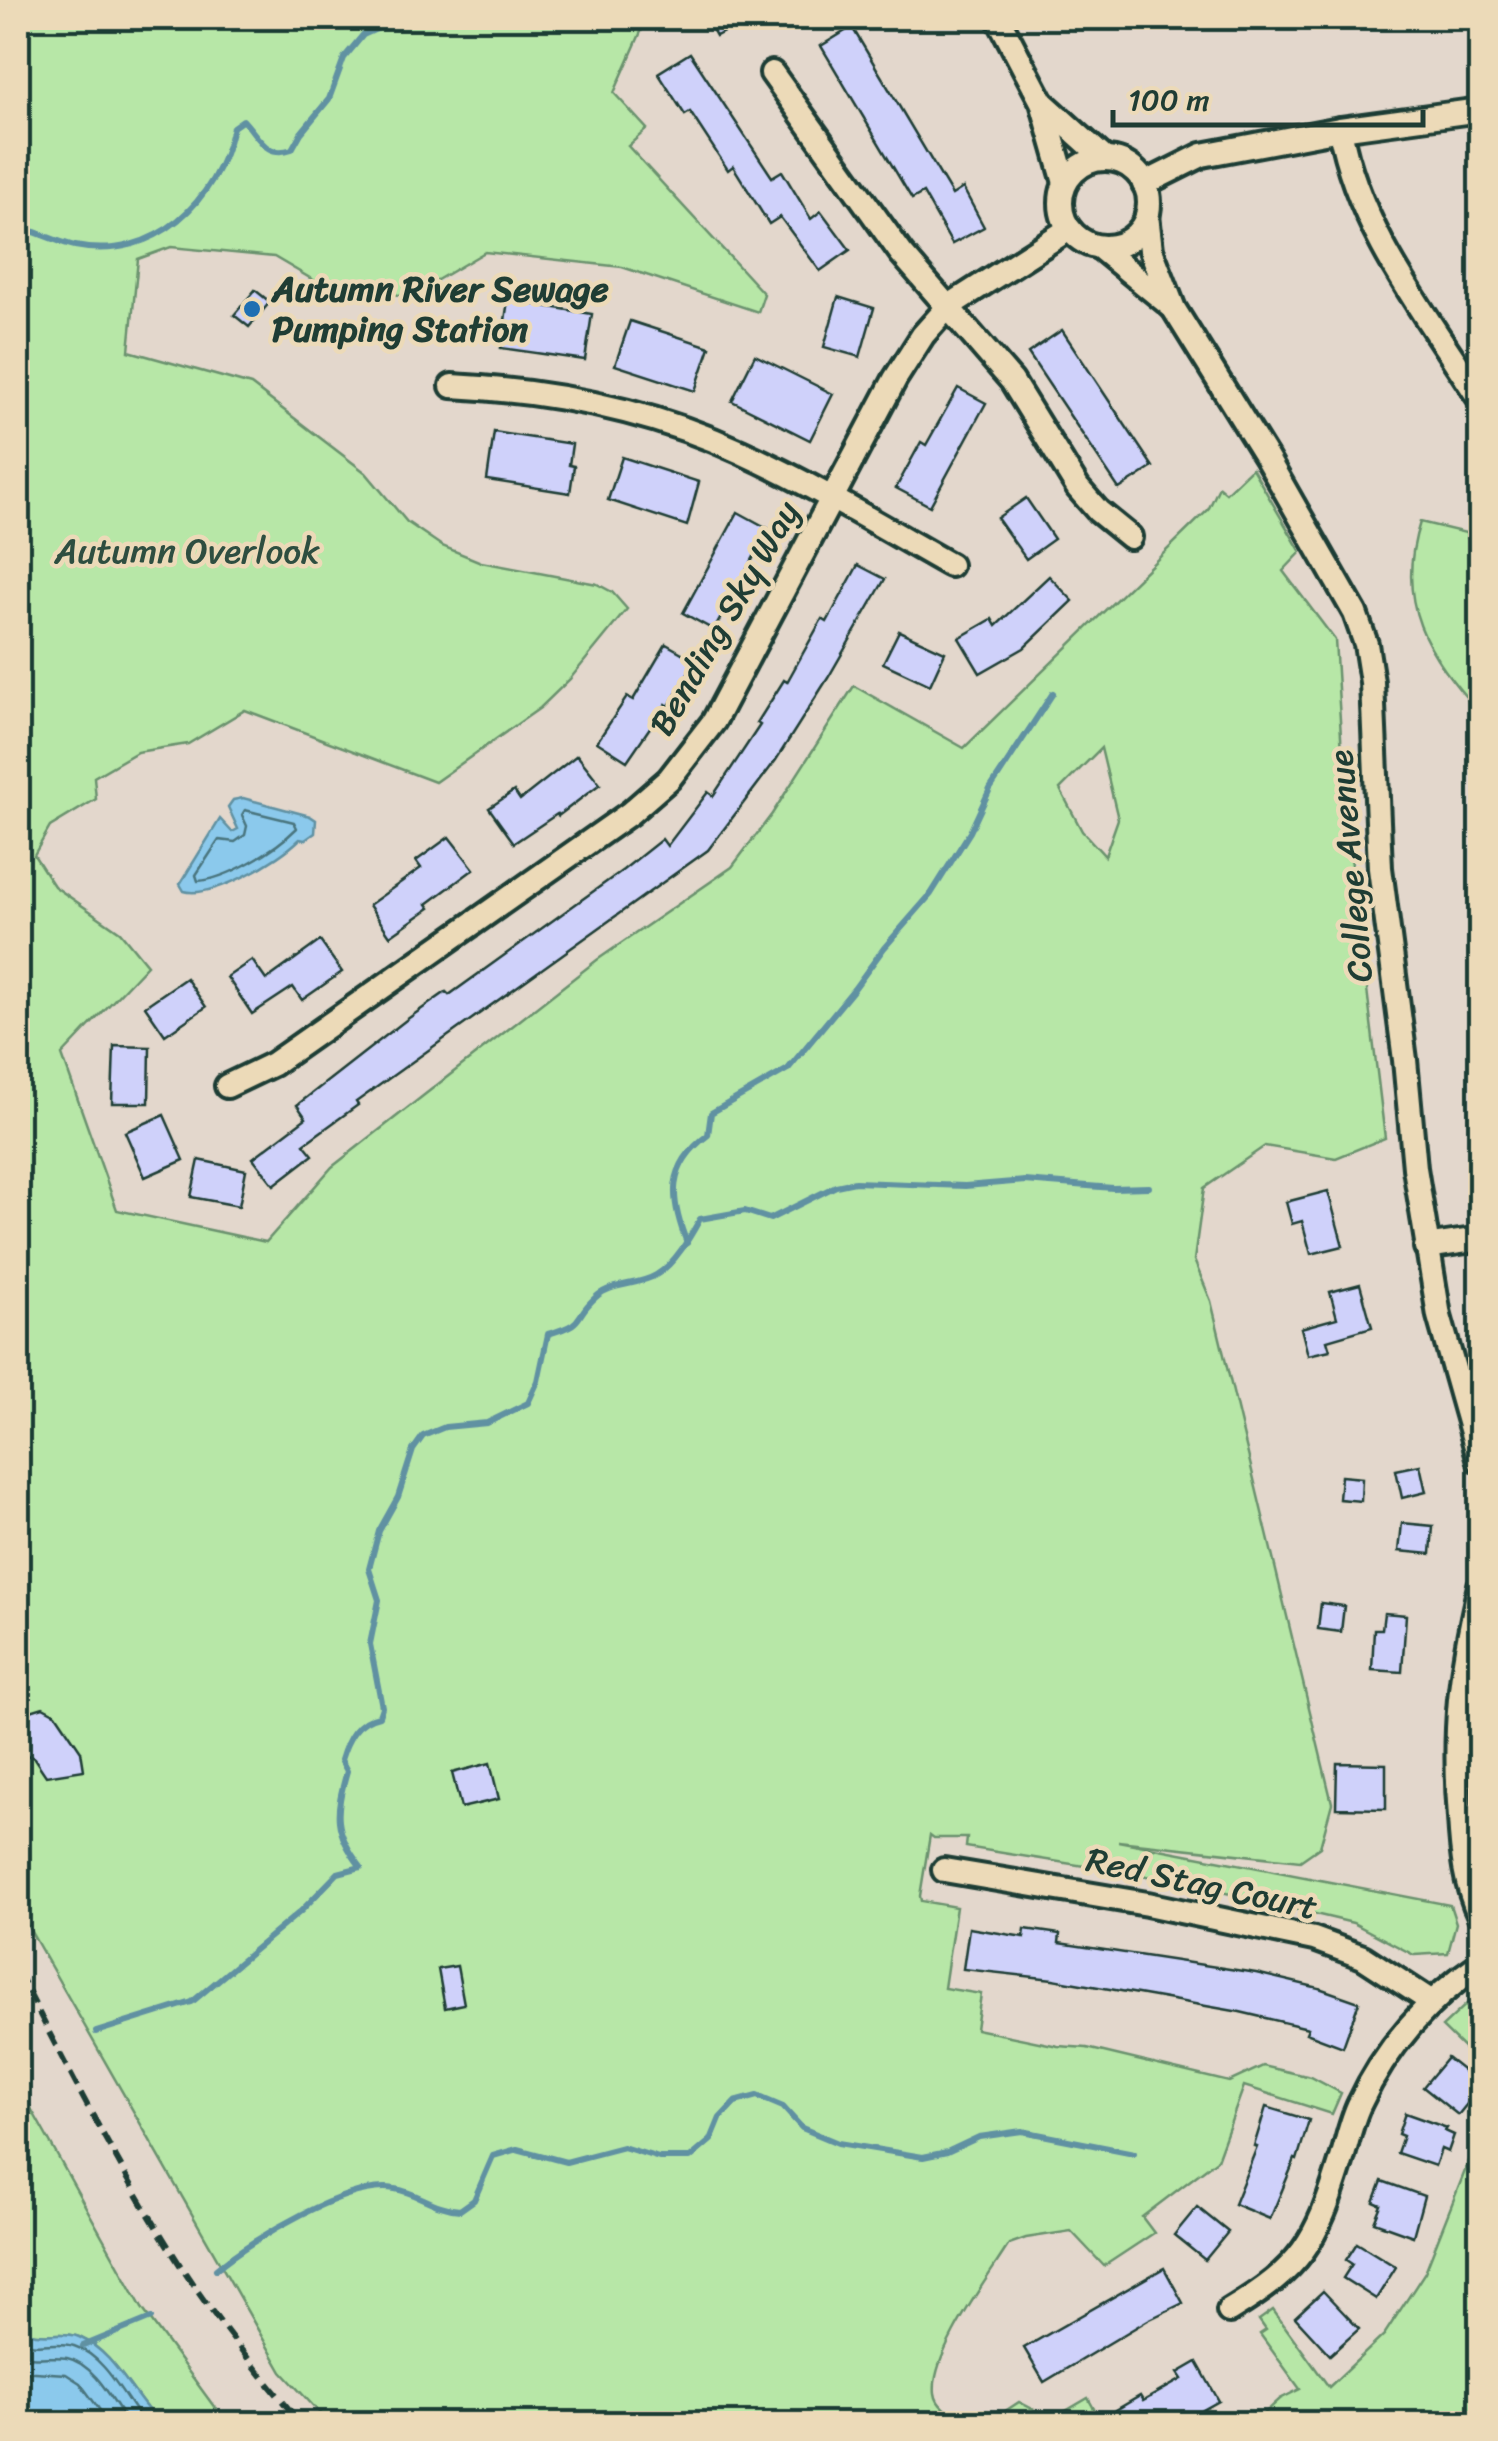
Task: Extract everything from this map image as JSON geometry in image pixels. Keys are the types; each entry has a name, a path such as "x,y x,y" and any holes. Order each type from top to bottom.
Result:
{"street":[{"path":"998,18 1042,102 1065,182 1061,209 1069,228"},
{"path":"772,72 901,253 1012,381 1078,488 1098,511 1130,536"},
{"path":"1042,102 1105,159"},
{"path":"1065,182 1075,170 1105,159 1135,170 1144,184 1202,155 1480,110"},
{"path":"1340,130 1347,170 1365,213 1477,395"},
{"name":"College Avenue","path":"1144,184 1149,199 1150,250 1174,308 1356,613 1366,644 1372,682 1380,868 1426,1248 1450,1366 1480,1461"},
{"path":"1100,247 1120,245 1129,239 1147,215"},
{"name":"Bending Sky Way","path":"227,1086 289,1053 630,813 669,779 714,721 895,379 923,335 949,306 1069,228"},
{"name":"College Avenue","path":"1069,228 1085,243 1100,247 1174,308"},
{"path":"452,386 580,400 648,417 739,451 950,565"},
{"path":"1426,1248 1480,1239"},
{"path":"1480,1586 1462,1662 1456,1713 1456,1774 1463,1860 1480,1916"},
{"name":"Red Stag Court","path":"944,1870 1148,1904 1314,1939 1363,1957 1432,2002"},
{"path":"1229,2311 1294,2265 1316,2232 1331,2195 1358,2106 1403,2034 1432,2002 1480,1964"}],"green space":[{"name":"Autumn Overlook","path":"18,18 647,18 614,93 647,129 628,146 764,294 758,312 622,267 485,252 410,296 327,288 274,257 171,247 138,259 129,351 251,385 366,473 407,522 442,546 481,562 597,584 612,592 627,609 570,679 540,708 435,782 245,710 188,744 137,752 94,777 96,799 50,827 34,855 54,886 120,932 147,965 62,1055 117,1210 266,1242 332,1167 597,960 732,867 772,814 854,686 964,748 1208,510 1219,487 1226,493 1252,468 1301,552 1283,571 1335,640 1346,816 1385,1138 1336,1158 1265,1146 1204,1188 1194,1260 1211,1301 1332,1803 1320,1847 1300,1861 1118,1841 1450,1905 1456,1923 1448,1953 1414,1955 1353,1923 1171,1880 966,1847 967,1838 930,1835 921,1901 956,1907 944,1988 981,1994 976,2029 1087,2048 1229,2082 1263,2066 1311,2077 1341,2093 1332,2114 1244,2086 1217,2160 1142,2217 1154,2233 1104,2266 1071,2231 1009,2244 962,2317 936,2377 939,2404 969,2423 330,2424 282,2372 18,1909","holes":["1101,748 1118,819 1105,856 1082,831 1060,789"]},
{"path":"1420,522 1466,533 1480,565 1480,713 1445,670 1420,626 1411,578"},
{"path":"1472,1999 1480,2000 1480,2064 1442,2027"},
{"path":"18,2085 142,2308 226,2423 160,2423 114,2364 92,2344 72,2335 34,2334 18,2328"},
{"path":"1480,2133 1480,2423 1254,2423 1280,2399 1300,2389 1260,2334 1266,2330 1259,2320 1273,2310 1329,2387 1384,2335 1425,2272"},
{"path":"1088,2398 1102,2423 987,2423 1019,2402 1052,2419"}],"water":[{"path":"243,798 310,816 316,820 315,833 228,884 184,891 180,884 220,819 232,832 238,829 228,807 233,800"},
{"path":"18,2328 34,2334 72,2335 92,2344 114,2364 160,2423 18,2423"}],"building":[{"path":"706,18 750,18 716,36"},
{"path":"852,27 952,195 963,188 984,227 952,244 923,193 912,199 821,46"},
{"path":"690,53 772,177 782,171 811,219 821,211 850,250 820,271 780,217 769,224 733,166 728,170 690,112 685,115 658,73"},
{"name":"Autumn River Sewage Pumping Station","path":"255,290 270,302 249,327 234,315"},
{"path":"838,297 874,308 860,357 824,347"},
{"path":"508,300 592,314 585,360 501,348"},
{"path":"630,321 710,347 695,391 615,365"},
{"path":"1062,330 1153,467 1119,489 1028,353"},
{"path":"755,355 833,394 810,440 732,401"},
{"path":"958,388 986,403 930,506 896,488"},
{"path":"494,432 572,444 570,493 487,480"},
{"path":"622,457 699,482 687,526 608,500"},
{"path":"1026,498 1054,539 1026,559 997,518"},
{"path":"738,512 769,529 714,630 683,613"},
{"path":"858,565 885,579 776,760 708,850 356,1102 358,1105 304,1144 313,1155 274,1185 253,1158 306,1118 297,1105 406,1020 446,992 449,995 662,839 667,846 708,792 713,796 760,725 757,723 784,680 787,682 822,619 827,622"},
{"path":"1049,576 1073,601 1024,648 980,673 959,638 992,619 996,626"},
{"path":"899,631 945,652 930,685 883,663"},
{"path":"666,644 696,661 669,706 666,704 627,761 597,742 627,697 633,700"},
{"path":"577,755 600,784 514,843 489,808 514,791 520,800"},
{"path":"449,837 474,869 427,904 430,908 390,936 369,905 421,868 416,861"},
{"path":"320,941 342,972 302,1000 293,987 252,1014 227,977 252,960 266,980"},
{"path":"186,978 206,1007 165,1035 145,1006"},
{"path":"114,1046 150,1047 149,1103 112,1103"},
{"path":"164,1115 184,1160 145,1177 125,1132"},
{"path":"199,1160 246,1170 239,1206 191,1197"},
{"path":"1328,1191 1343,1246 1311,1254 1302,1221 1292,1224 1286,1202"},
{"path":"1360,1284 1372,1327 1327,1340 1330,1350 1308,1355 1301,1328 1337,1318 1330,1292"},
{"path":"1420,1465 1426,1492 1402,1498 1396,1470"},
{"path":"1341,1476 1362,1478 1361,1501 1339,1499"},
{"path":"1402,1523 1433,1526 1431,1554 1399,1551"},
{"path":"1321,1603 1344,1606 1341,1632 1318,1629"},
{"path":"1384,1613 1406,1615 1402,1672 1372,1670 1374,1629 1382,1629"},
{"path":"43,1707 56,1714 81,1751 84,1770 46,1776 34,1758 20,1752 18,1715"},
{"path":"490,1763 499,1799 461,1808 452,1773"},
{"path":"1337,1763 1386,1764 1386,1809 1336,1808"},
{"path":"969,1928 1024,1937 1025,1929 1060,1934 1059,1943 1256,1973 1359,2002 1343,2047 1306,2033 1308,2028 1240,2012 1053,1979 963,1969"},
{"path":"457,1966 464,2004 445,2008 438,1969"},
{"path":"1447,2058 1480,2084 1480,2106 1471,2099 1458,2115 1423,2087"},
{"path":"1266,2107 1309,2120 1297,2160 1270,2219 1234,2204 1257,2147 1254,2146"},
{"path":"1405,2113 1447,2128 1445,2131 1454,2135 1448,2152 1441,2149 1435,2166 1397,2153"},
{"path":"1382,2181 1424,2196 1413,2236 1374,2222 1381,2205 1374,2202"},
{"path":"1197,2207 1228,2232 1205,2260 1174,2235"},
{"path":"1357,2243 1396,2267 1376,2299 1343,2278 1352,2264 1346,2260"},
{"path":"1164,2268 1183,2303 1044,2382 1024,2348"},
{"path":"1323,2291 1359,2329 1330,2355 1295,2317"},
{"path":"1197,2362 1219,2401 1203,2410 1205,2413 1188,2424 1124,2424 1116,2410 1140,2396 1143,2401 1182,2379 1178,2373"}],"waterway":[{"path":"18,231 23,228 75,246 104,249 131,245 156,235 178,220 213,179 233,127 243,120 269,149 292,149 329,99 344,58 363,35 401,18"},
{"path":"687,1243 677,1212 675,1184 685,1159 708,1135 711,1113 788,1069 854,989 931,894 970,832 990,789 1053,693"},
{"path":"96,2032 192,2002 301,1911 338,1873 361,1867 341,1832 340,1799 347,1771 341,1760 354,1732 364,1722 379,1716 382,1707 370,1644 379,1600 369,1569 379,1531 398,1497 413,1450 423,1436 445,1427 487,1423 528,1403 538,1381 548,1334 575,1323 602,1292 663,1270 700,1219 745,1211 770,1219 836,1186 855,1182 965,1186 1025,1181 1149,1187"},
{"path":"216,2269 276,2228 353,2193 395,2189 460,2210 474,2200 493,2156 517,2149 566,2162 623,2147 659,2158 690,2158 711,2140 720,2118 735,2102 757,2096 783,2107 802,2128 838,2143 923,2157 947,2152 979,2137 1022,2131 1134,2153"},
{"path":"83,2346 151,2318"}],"railway":[{"path":"18,1971 95,2120 180,2265 301,2424"}],"place":[{"name":"Autumn River Sewage Pumping Station","path":"252,309"}]}
